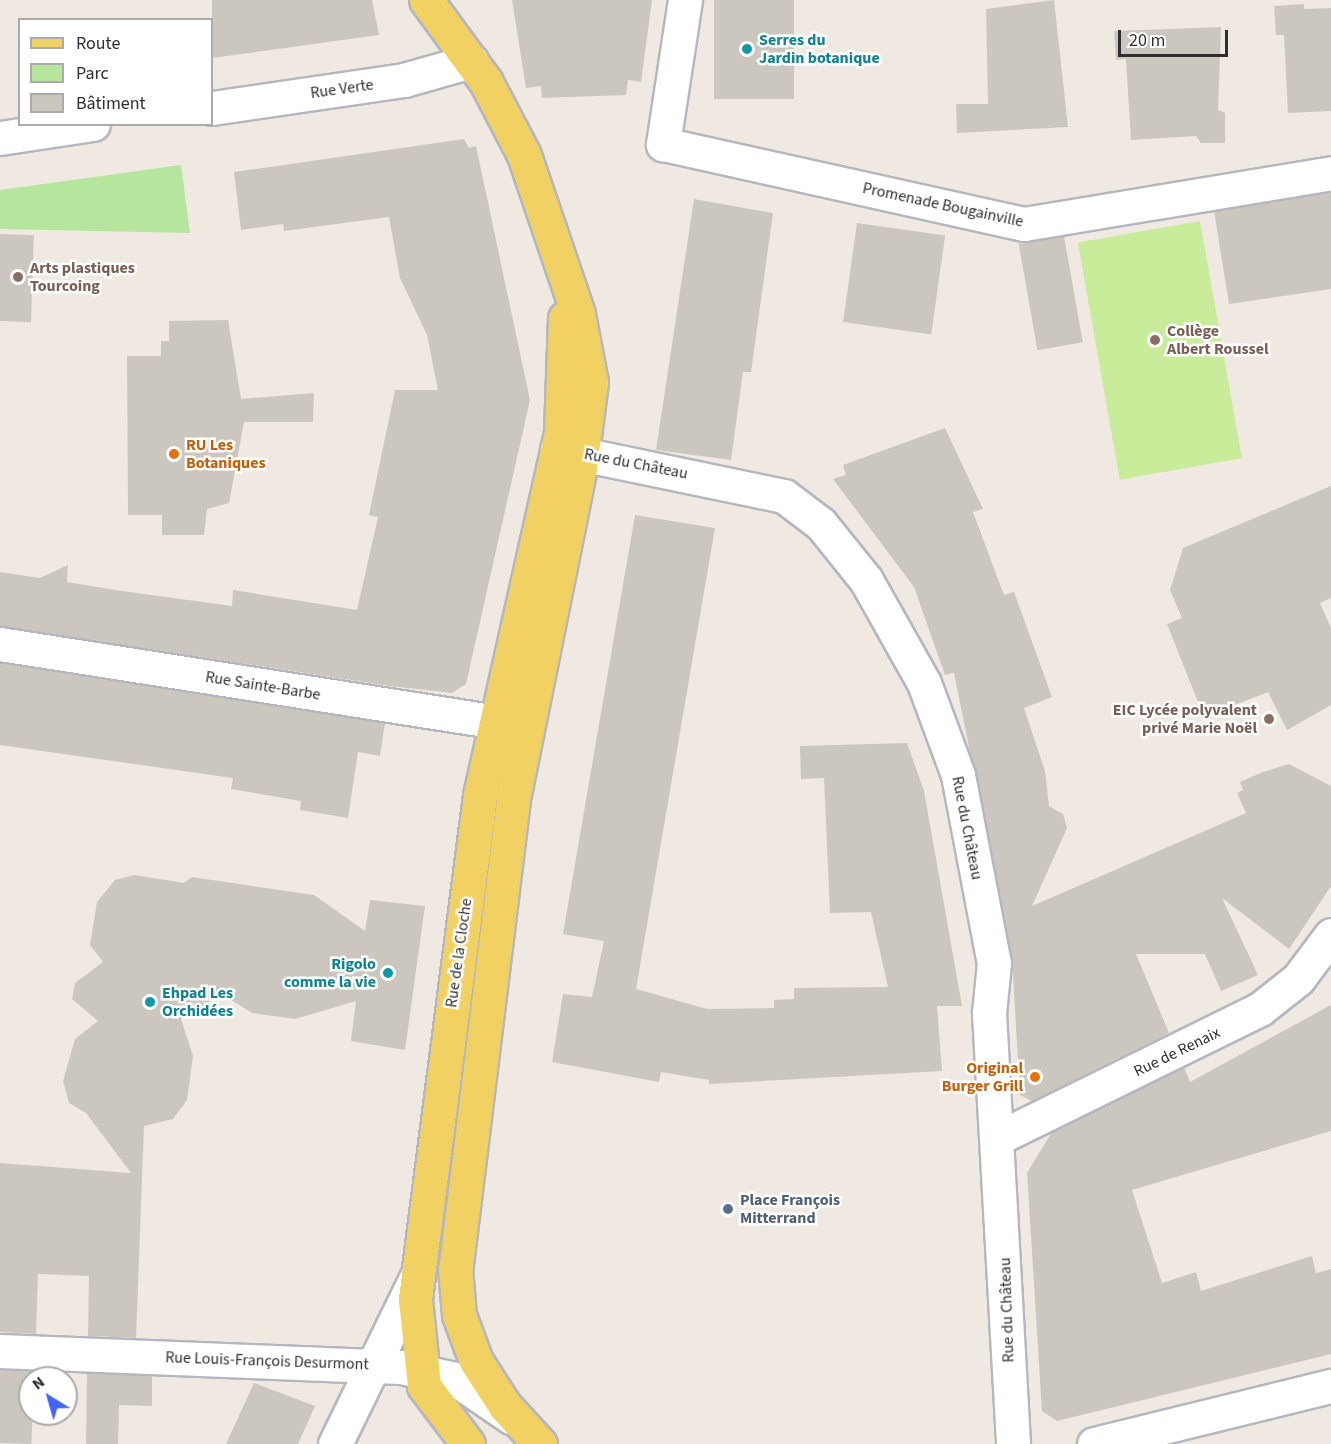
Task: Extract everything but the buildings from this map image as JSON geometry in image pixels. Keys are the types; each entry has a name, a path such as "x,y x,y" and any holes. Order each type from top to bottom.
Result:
{"main road":[{"path":"436,4 524,154 560,262 570,452"},
{"name":"Rue de la Cloche","path":"417,1273 495,722 570,452"},
{"name":"Rue de la Cloche","path":"530,1434 489,1386 459,1315 457,1232 527,727 570,452"},
{"path":"417,1273 419,1370 432,1402 468,1444"}],"street":[{"name":"Promenade Bougainville","path":"685,0 663,144 1024,224 1331,173"},
{"name":"Rue Verte","path":"213,108 404,80 471,61"},
{"path":"0,138 80,126"},
{"name":"Rue du Château","path":"570,452 784,496 821,524 887,610 924,682 958,775 994,963 989,1014 1000,1137 1013,1444"},
{"name":"Rue Sainte-Barbe","path":"0,644 527,727"},
{"name":"Rue de Renaix","path":"1000,1137 1260,1009 1298,979 1331,935"},
{"name":"Rue de la Cloche","path":"335,1444 375,1366 417,1273"},
{"name":"Rue Louis-François Desurmont","path":"0,1350 375,1366 419,1370 462,1383 530,1434"},
{"path":"1094,1444 1331,1386"}],"green space":[{"path":"181,165 190,233 0,229 0,190"},
{"path":"1200,221 1242,458 1120,480 1078,243"}],"place":[{"name":"Serres du Jardin botanique","path":"747,49"},
{"name":"Arts plastiques Tourcoing","path":"18,277"},
{"name":"Collège Albert Roussel","path":"1155,340"},
{"name":"RU Les Botaniques","path":"174,454"},
{"name":"EIC Lycée polyvalent privé Marie Noël","path":"1269,719"},
{"name":"Rigolo comme la vie","path":"388,973"},
{"name":"Ehpad Les Orchidées","path":"150,1002"},
{"name":"Original Burger Grill","path":"1035,1077"},
{"name":"Place François Mitterrand","path":"728,1209"}]}
